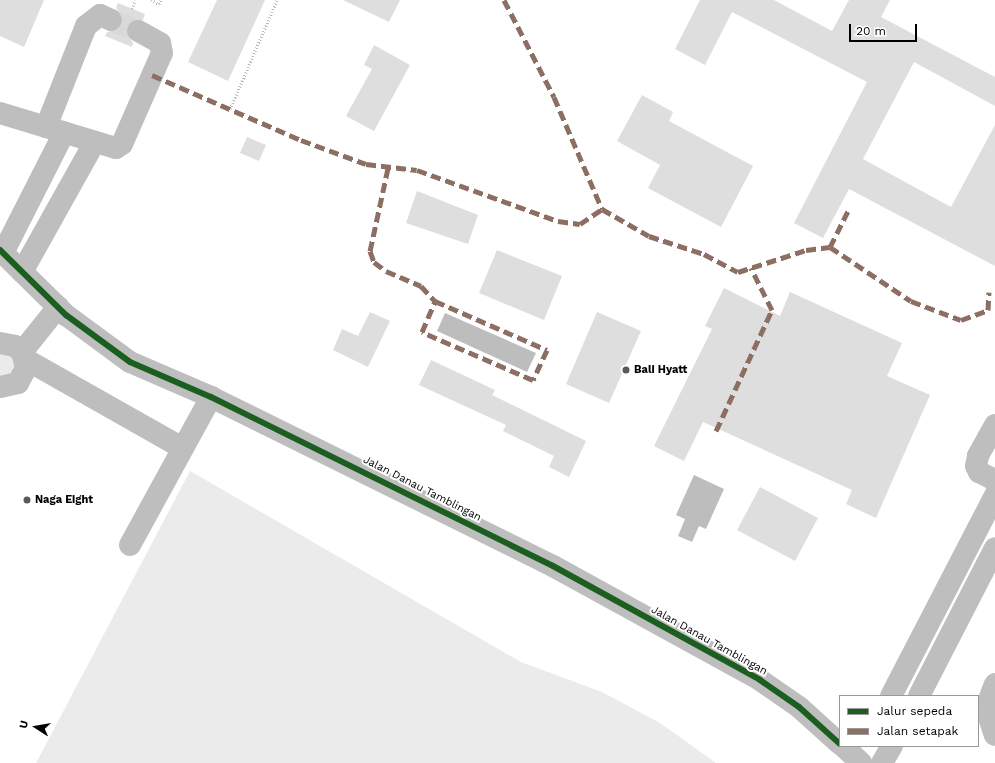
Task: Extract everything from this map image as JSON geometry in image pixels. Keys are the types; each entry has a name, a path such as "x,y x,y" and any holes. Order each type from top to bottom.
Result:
{"street":[{"path":"2,251 55,130 86,26 100,15 111,20"},
{"path":"0,113 94,143 116,148 122,144 162,53 160,43 138,31"},
{"path":"22,272 94,143"},
{"name":"Jalan Danau Tamblingan","path":"2,251 58,307 130,362 211,397 553,566 760,680 799,707 839,743"},
{"path":"0,387 18,382 23,376 24,355 58,307"},
{"path":"0,344 15,346 24,355 182,448"},
{"path":"130,545 211,397"},
{"path":"995,426 978,456 976,466 979,472 995,480"},
{"path":"892,695 995,495"},
{"path":"920,695 994,555"},
{"path":"995,684 986,708 995,735"},
{"path":"882,763 891,747"}],"path":[{"path":"132,9 135,0"},
{"path":"151,0 159,4 161,0"},
{"path":"230,109 277,0"}],"shaded area":[{"path":"445,313 536,353 527,372 437,331"},
{"path":"0,351 16,357 15,374 0,378"},
{"path":"190,471 521,662 602,692 660,723 716,763 36,763"},
{"path":"694,475 724,489 706,529 699,526 692,542 678,536 685,519 676,515"}],"building":[{"path":"0,0 44,0 24,47 0,36"},
{"path":"217,0 265,0 228,81 188,62"},
{"path":"343,0 400,0 389,22"},
{"path":"700,0 774,0 832,31 849,0 890,0 881,17 995,77 995,106 914,62 863,159 951,207 995,125 995,266 849,189 823,238 794,223 867,82 732,12 705,65 675,49"},
{"path":"118,3 145,14 143,20 132,20 127,25 126,32 133,43 132,47 105,36 107,32 118,30 122,25 121,13 116,8"},
{"path":"374,45 410,65 374,131 346,116 372,69 364,65"},
{"path":"642,95 673,112 669,121 753,166 721,227 648,188 660,165 617,141"},
{"path":"247,137 266,145 259,161 240,153"},
{"path":"417,191 478,215 468,244 406,223"},
{"path":"497,250 562,276 544,320 479,293"},
{"path":"724,288 780,316 790,292 902,343 887,376 930,395 876,518 846,504 852,490 703,422 684,461 654,446 712,329 705,326"},
{"path":"370,312 390,321 368,367 333,350 342,329 358,336"},
{"path":"597,312 641,331 609,403 566,384"},
{"path":"431,360 495,390 492,395 586,441 569,477 549,467 554,456 503,431 506,425 419,385"},
{"path":"760,487 818,518 795,561 737,530"}],"tunnel":[{"path":"111,20 138,31"}],"marked path":[{"path":"504,0 554,97 602,209 649,236 704,254 738,272 806,250 830,247 911,301 961,320 988,310 989,292"},
{"path":"152,75 301,140 366,164 417,170 558,221 580,224 602,209"},
{"path":"388,168 370,251 374,262 386,271 421,286 435,301"},
{"path":"830,247 848,211"},
{"path":"716,431 772,310 751,268"},
{"path":"435,301 547,350 533,380 422,332 435,301"}],"cycle path":[{"path":"0,250 66,315 130,362 211,397 553,566 760,680 799,707 839,743"}],"place":[{"name":"Bali Hyatt","path":"626,370"},
{"name":"Naga Eight","path":"27,500"}]}
